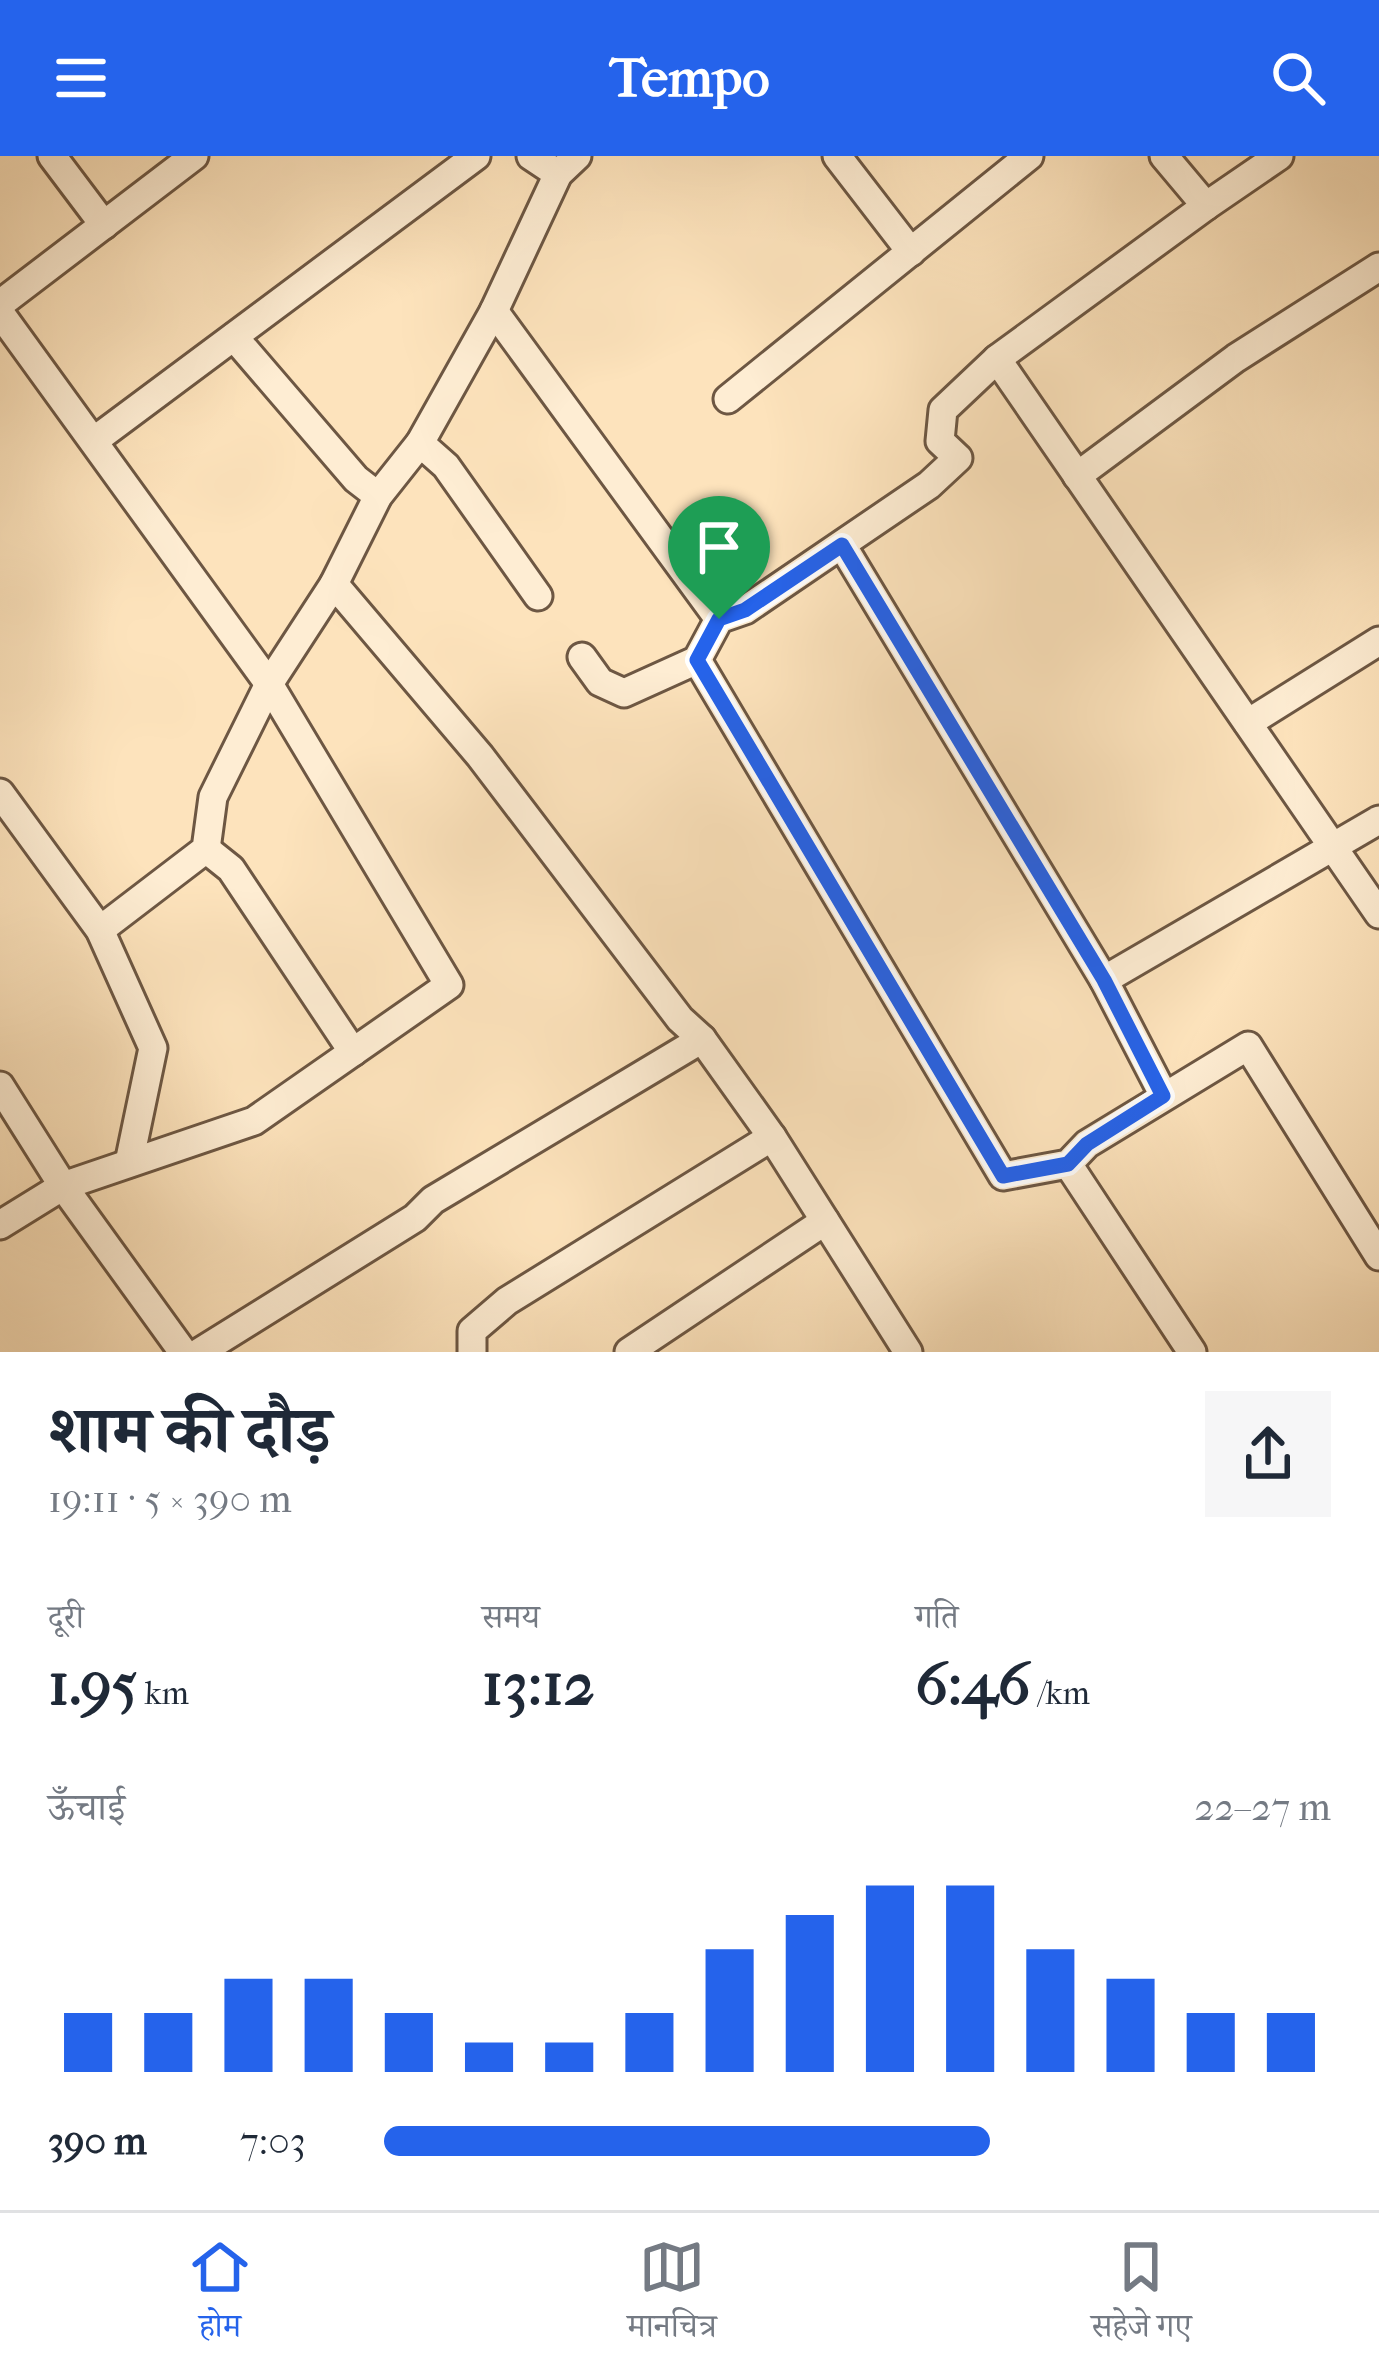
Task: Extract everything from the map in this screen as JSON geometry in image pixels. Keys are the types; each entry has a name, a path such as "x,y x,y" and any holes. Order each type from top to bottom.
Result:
{"street":[{"path":"52,156 104,225"},
{"path":"0,304 194,156"},
{"path":"94,440 476,156"},
{"path":"100,930 206,849 213,796 268,684 334,584 378,496 420,443 568,165 531,156"},
{"path":"837,156 911,252"},
{"path":"728,399 1029,156"},
{"path":"1164,156 1206,206"},
{"path":"582,657 600,682 624,693 697,660 719,619 745,610 842,545 958,458 940,441 943,410 997,359 1280,156"},
{"path":"1077,476 1236,358 1379,267"},
{"path":"494,311 719,619"},
{"path":"0,313 268,684 449,985 254,1121 63,1186 0,1226"},
{"path":"234,337 356,478 378,496"},
{"path":"997,359 1379,914"},
{"path":"420,443 446,466 538,596"},
{"path":"842,545 1104,980 1163,1096"},
{"path":"334,584 480,756 680,1019 702,1039 772,1137 908,1352"},
{"path":"1248,723 1379,640"},
{"path":"697,660 1003,1176 1068,1164 1087,1144 1248,1046 1379,1256"},
{"path":"0,793 100,930 153,1048 129,1163"},
{"path":"1104,980 1379,820"},
{"path":"206,849 231,869 352,1052"},
{"path":"200,1352 415,1218 434,1200 702,1039"},
{"path":"0,1086 63,1186 183,1352"},
{"path":"472,1352 472,1330 507,1301 772,1137"},
{"path":"1068,1164 1192,1352"},
{"path":"629,1352 825,1221"}],"route":[{"path":"842,545 1104,980 1163,1096 1087,1144 1068,1164 1003,1176 697,660 719,619 745,610 842,545"}]}
